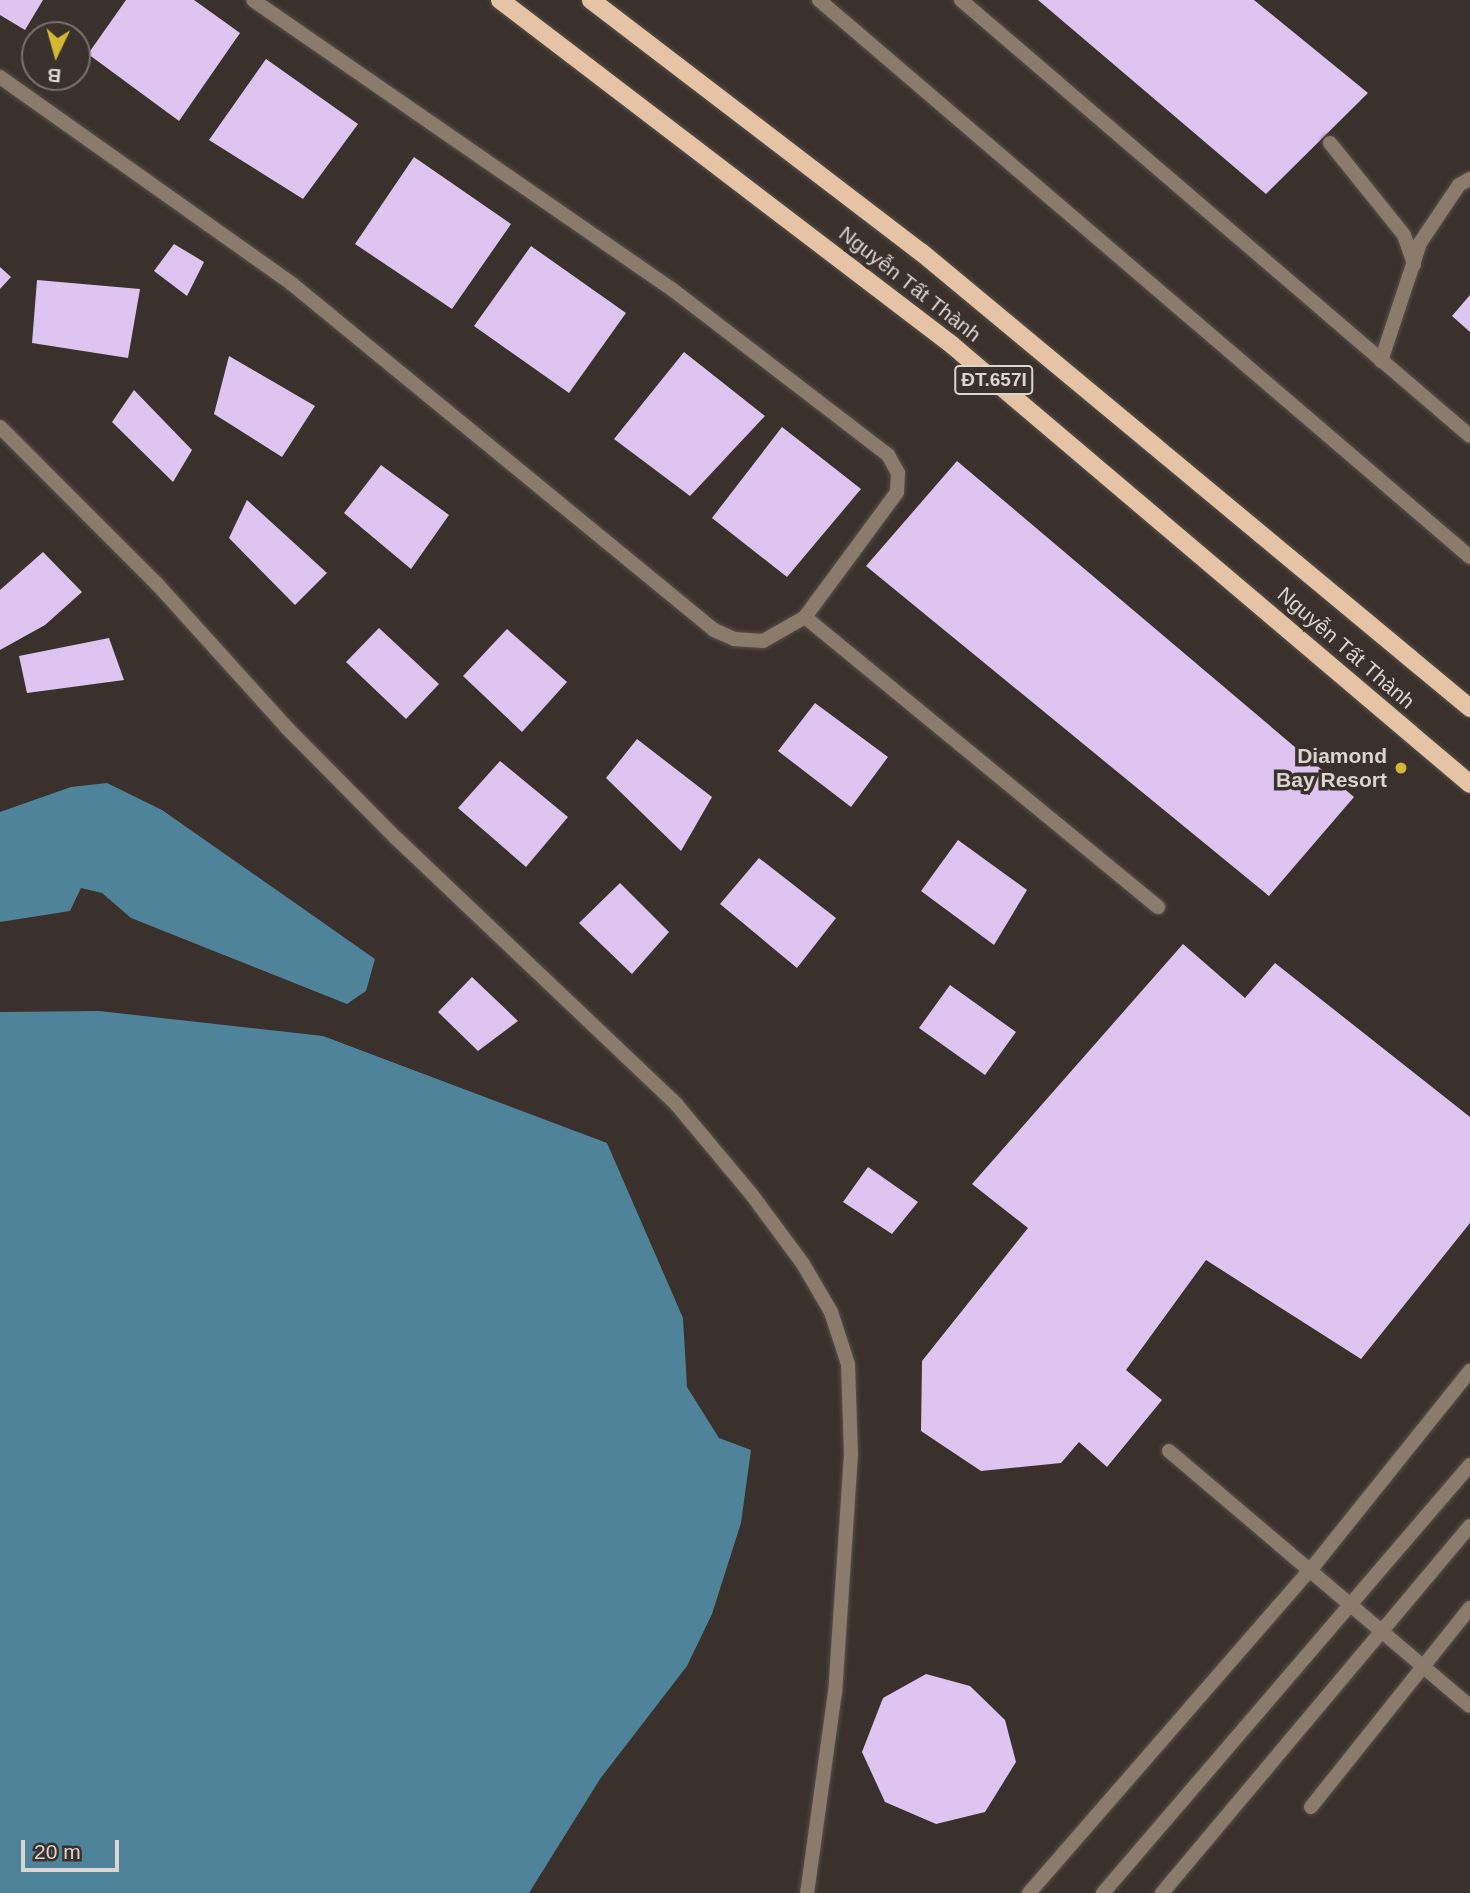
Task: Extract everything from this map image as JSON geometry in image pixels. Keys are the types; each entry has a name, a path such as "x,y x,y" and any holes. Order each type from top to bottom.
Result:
{"main road":[{"name":"Nguyễn Tất Thành","path":"500,0 952,345 1470,784"},
{"name":"Nguyễn Tất Thành","path":"591,0 921,252 1470,708"}],"lane":[{"path":"0,77 292,285 714,630 734,639 763,641 806,617 897,492 898,473 888,454 673,290 253,0"},
{"path":"819,0 1470,557"},
{"path":"961,0 1470,436"},
{"path":"1330,143 1405,235 1414,264"},
{"path":"1381,361 1414,264 1437,214 1459,185 1470,179"},
{"path":"0,427 157,584 287,728 388,830 676,1104 767,1215 831,1312 848,1364 851,1454 835,1692 807,1893"},
{"path":"806,617 1158,907"},
{"path":"1029,1893 1311,1568 1470,1371"},
{"path":"1169,1451 1311,1568 1470,1706"},
{"path":"1103,1893 1470,1465"},
{"path":"1162,1893 1470,1526"},
{"path":"1311,1807 1470,1608"}],"water":[{"path":"107,783 162,810 375,959 366,991 347,1004 131,918 102,893 81,888 70,911 0,922 0,812 71,787"},
{"path":"99,1011 323,1036 607,1143 683,1318 687,1387 719,1438 751,1450 741,1523 712,1614 687,1666 600,1779 529,1893 0,1893 0,1012"}],"building":[{"path":"0,0 43,0 30,21 21,21 21,28 0,15"},
{"path":"126,0 194,0 240,33 179,121 91,56 91,50"},
{"path":"1038,0 1254,0 1368,93 1266,194"},
{"path":"266,59 358,124 303,199 209,140"},
{"path":"414,157 511,224 452,309 355,244"},
{"path":"174,244 204,262 187,296 154,271"},
{"path":"531,246 626,313 569,393 474,326"},
{"path":"0,267 11,277 0,289"},
{"path":"37,280 140,289 128,358 32,343"},
{"path":"1470,295 1470,332 1452,316"},
{"path":"684,352 765,416 690,496 614,439"},
{"path":"229,356 315,406 282,457 214,414"},
{"path":"134,390 192,450 173,482 112,422"},
{"path":"782,427 861,489 787,577 712,518"},
{"path":"957,461 1354,797 1269,896 866,566"},
{"path":"381,465 449,515 411,569 344,513"},
{"path":"247,500 327,573 295,605 229,538"},
{"path":"43,552 82,592 45,625 0,650 0,590"},
{"path":"379,628 439,684 406,719 346,662"},
{"path":"507,629 567,682 522,732 463,676"},
{"path":"109,638 124,680 27,693 19,656"},
{"path":"815,703 888,757 851,807 778,751"},
{"path":"637,739 712,797 681,851 606,778"},
{"path":"500,761 568,817 526,867 458,808"},
{"path":"958,840 1027,890 994,945 921,891"},
{"path":"759,858 836,918 797,968 720,904"},
{"path":"620,883 669,932 632,974 579,923"},
{"path":"1183,944 1245,998 1275,963 1470,1117 1470,1223 1361,1359 1206,1260 1126,1370 1162,1400 1107,1467 1079,1442 1061,1463 981,1471 921,1431 922,1361 1028,1228 972,1184"},
{"path":"472,977 518,1021 478,1051 438,1012"},
{"path":"950,985 1016,1032 985,1075 919,1028"},
{"path":"868,1167 918,1202 892,1234 843,1202"},
{"path":"926,1674 970,1686 1005,1720 1016,1762 985,1812 936,1824 885,1802 862,1752 883,1698"}],"place":[{"name":"Diamond Bay Resort","path":"1401,768"}]}
